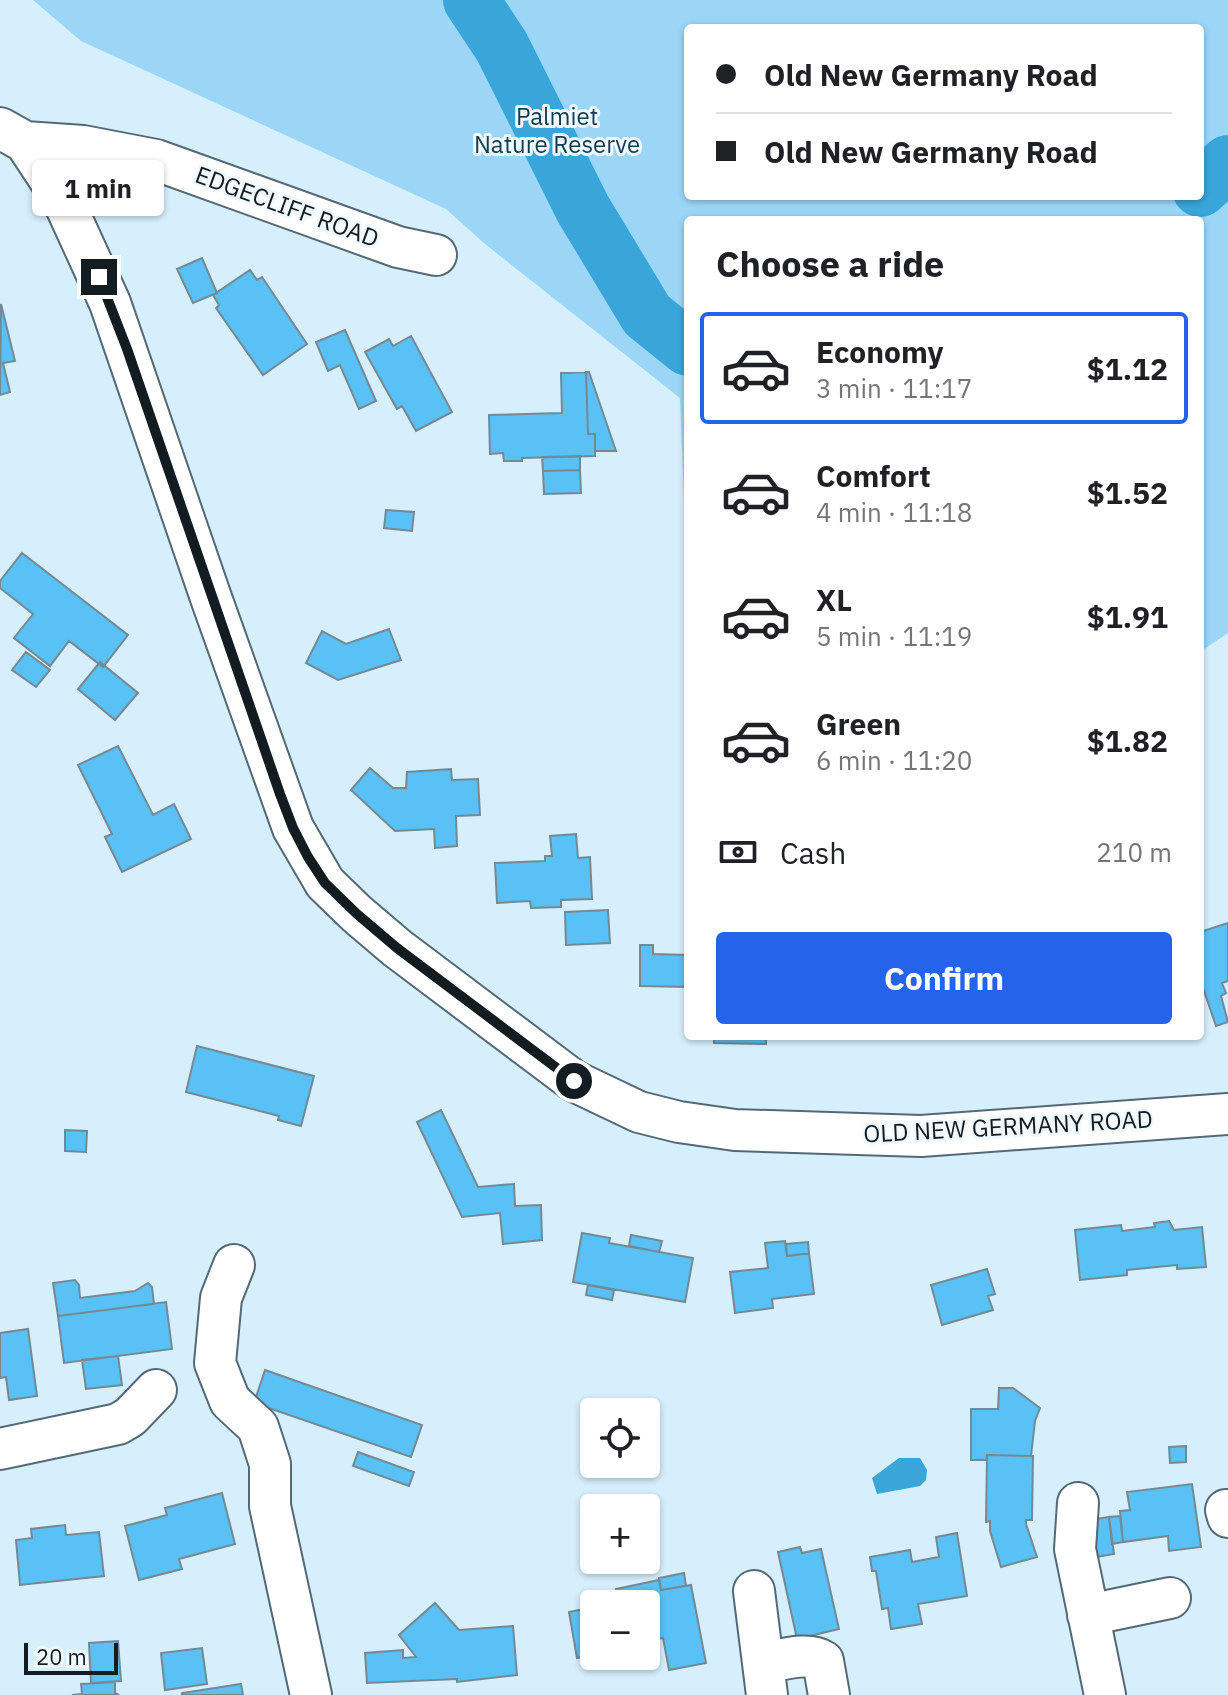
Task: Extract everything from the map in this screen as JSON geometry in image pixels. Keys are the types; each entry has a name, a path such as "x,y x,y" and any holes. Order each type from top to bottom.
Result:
{"street":[{"name":"EDGECLIFF ROAD","path":"12,135 156,160 398,247 436,255"},
{"name":"OLD NEW GERMANY ROAD","path":"12,135 62,198 110,303 293,828 325,883 397,948 574,1081 639,1112 679,1122 735,1130 921,1136 1228,1114"},
{"path":"234,1265 221,1298 215,1363 230,1401 258,1427 270,1464 270,1506 311,1695"},
{"path":"0,1449 118,1424 130,1417 156,1390"},
{"path":"1078,1503 1074,1540 1105,1695"},
{"path":"754,1591 765,1679 807,1656 820,1658 829,1695"},
{"path":"1088,1615 1170,1598"}],"green space":[{"name":"Palmiet Nature Reserve","path":"33,0 1228,0 1228,633 1204,649 1204,216 684,216 684,498 680,398 485,244 446,209 81,41"}],"shaded area":[{"path":"899,1458 920,1458 927,1470 926,1480 920,1486 877,1494 872,1478"}],"building":[{"path":"202,258 217,293 193,303 177,269"},
{"path":"250,270 257,280 262,277 307,344 263,375 216,308 219,305 213,295"},
{"path":"1,304 15,361 3,363 10,392 0,395"},
{"path":"345,330 376,401 359,409 340,365 328,371 316,342"},
{"path":"411,336 452,412 416,431 402,406 397,409 365,352 389,339 393,346"},
{"path":"586,372 589,372 616,451 595,451 595,434 588,434"},
{"path":"586,372 588,434 595,434 595,456 504,461 503,453 490,454 489,415 562,413 561,373"},
{"path":"580,456 580,470 543,471 542,457"},
{"path":"580,470 581,493 544,494 543,471"},
{"path":"386,510 414,512 412,531 384,528"},
{"path":"22,553 128,635 103,667 69,641 50,666 14,638 33,614 0,588 0,581"},
{"path":"389,629 401,660 338,680 306,663 322,631 346,644"},
{"path":"26,652 50,670 36,687 12,670"},
{"path":"100,662 138,693 115,720 78,689"},
{"path":"118,746 153,815 174,804 191,839 122,872 105,837 112,834 78,765"},
{"path":"370,768 393,788 406,788 407,772 451,769 452,780 478,779 480,815 456,816 457,846 435,848 434,829 395,831 351,790"},
{"path":"576,834 578,858 590,857 592,899 561,900 561,907 531,908 530,901 497,903 495,863 545,861 545,856 552,856 550,836"},
{"path":"608,910 610,943 566,945 565,912"},
{"path":"1228,923 1228,981 1222,983 1226,993 1221,996 1228,1022 1216,1026 1204,991 1204,931"},
{"path":"640,945 653,945 653,954 684,955 684,987 640,986"},
{"path":"714,1040 766,1040 766,1044 714,1043"},
{"path":"197,1046 314,1076 301,1126 278,1120 279,1116 186,1092"},
{"path":"441,1110 478,1187 514,1184 515,1206 541,1205 542,1240 503,1244 500,1213 462,1217 417,1122"},
{"path":"65,1130 87,1131 86,1152 65,1151"},
{"path":"1169,1221 1174,1230 1202,1227 1206,1267 1177,1269 1177,1265 1127,1270 1127,1275 1080,1280 1075,1230 1121,1225 1122,1231 1155,1227 1154,1223"},
{"path":"582,1233 610,1238 609,1243 693,1258 685,1302 573,1282"},
{"path":"631,1235 662,1241 659,1252 629,1246"},
{"path":"785,1241 787,1256 809,1253 814,1294 772,1299 773,1308 735,1313 730,1272 768,1268 765,1243"},
{"path":"808,1242 809,1253 787,1256 786,1244"},
{"path":"987,1269 995,1294 988,1296 993,1310 942,1325 931,1285"},
{"path":"75,1280 79,1285 80,1298 135,1291 148,1283 152,1287 154,1304 58,1316 53,1283"},
{"path":"588,1285 614,1290 612,1300 586,1295"},
{"path":"166,1302 172,1349 64,1363 58,1316"},
{"path":"28,1329 37,1396 9,1400 6,1377 0,1378 0,1333"},
{"path":"118,1356 122,1385 86,1389 82,1360"},
{"path":"265,1370 422,1425 411,1457 254,1403"},
{"path":"999,1388 1013,1388 1040,1408 1035,1421 1031,1456 987,1455 987,1460 971,1460 971,1409 998,1409"},
{"path":"1186,1446 1186,1462 1170,1463 1169,1447"},
{"path":"358,1452 414,1472 409,1486 353,1466"},
{"path":"987,1455 1033,1456 1032,1520 1026,1520 1026,1524 1037,1557 1001,1567 990,1521 986,1522"},
{"path":"1192,1484 1201,1547 1169,1551 1168,1536 1123,1542 1120,1511 1130,1510 1127,1492"},
{"path":"222,1493 235,1544 179,1559 182,1569 139,1580 125,1526 167,1515 165,1508"},
{"path":"1120,1516 1123,1542 1112,1544 1109,1517"},
{"path":"1109,1517 1114,1554 1096,1557 1090,1520"},
{"path":"65,1525 66,1535 99,1532 104,1576 20,1585 16,1540 32,1538 31,1529"},
{"path":"957,1533 967,1596 918,1604 922,1624 891,1629 888,1608 882,1609 876,1571 872,1571 870,1557 910,1550 912,1562 939,1557 936,1537"},
{"path":"800,1547 802,1553 821,1549 839,1629 797,1639 778,1552"},
{"path":"684,1573 686,1586 661,1590 659,1578"},
{"path":"659,1580 661,1590 691,1585 706,1663 669,1670 663,1638 660,1639 660,1590 616,1589"},
{"path":"435,1603 459,1630 513,1626 517,1675 457,1682 457,1679 367,1683 365,1653 403,1650 403,1658 416,1657 399,1635"},
{"path":"580,1610 580,1658 577,1658 569,1612"},
{"path":"118,1641 121,1681 91,1683 89,1643"},
{"path":"202,1648 207,1684 165,1690 161,1653"},
{"path":"115,1682 115,1693 119,1695 72,1695 82,1694 81,1684"},
{"path":"241,1684 243,1695 182,1695 182,1693"}],"waterway":[{"path":"471,0 502,47 583,209 647,315 684,345"},
{"path":"1204,185 1228,163"}],"route":[{"path":"99,277 127,349 280,794 308,857 325,883 397,948 574,1081"}]}
